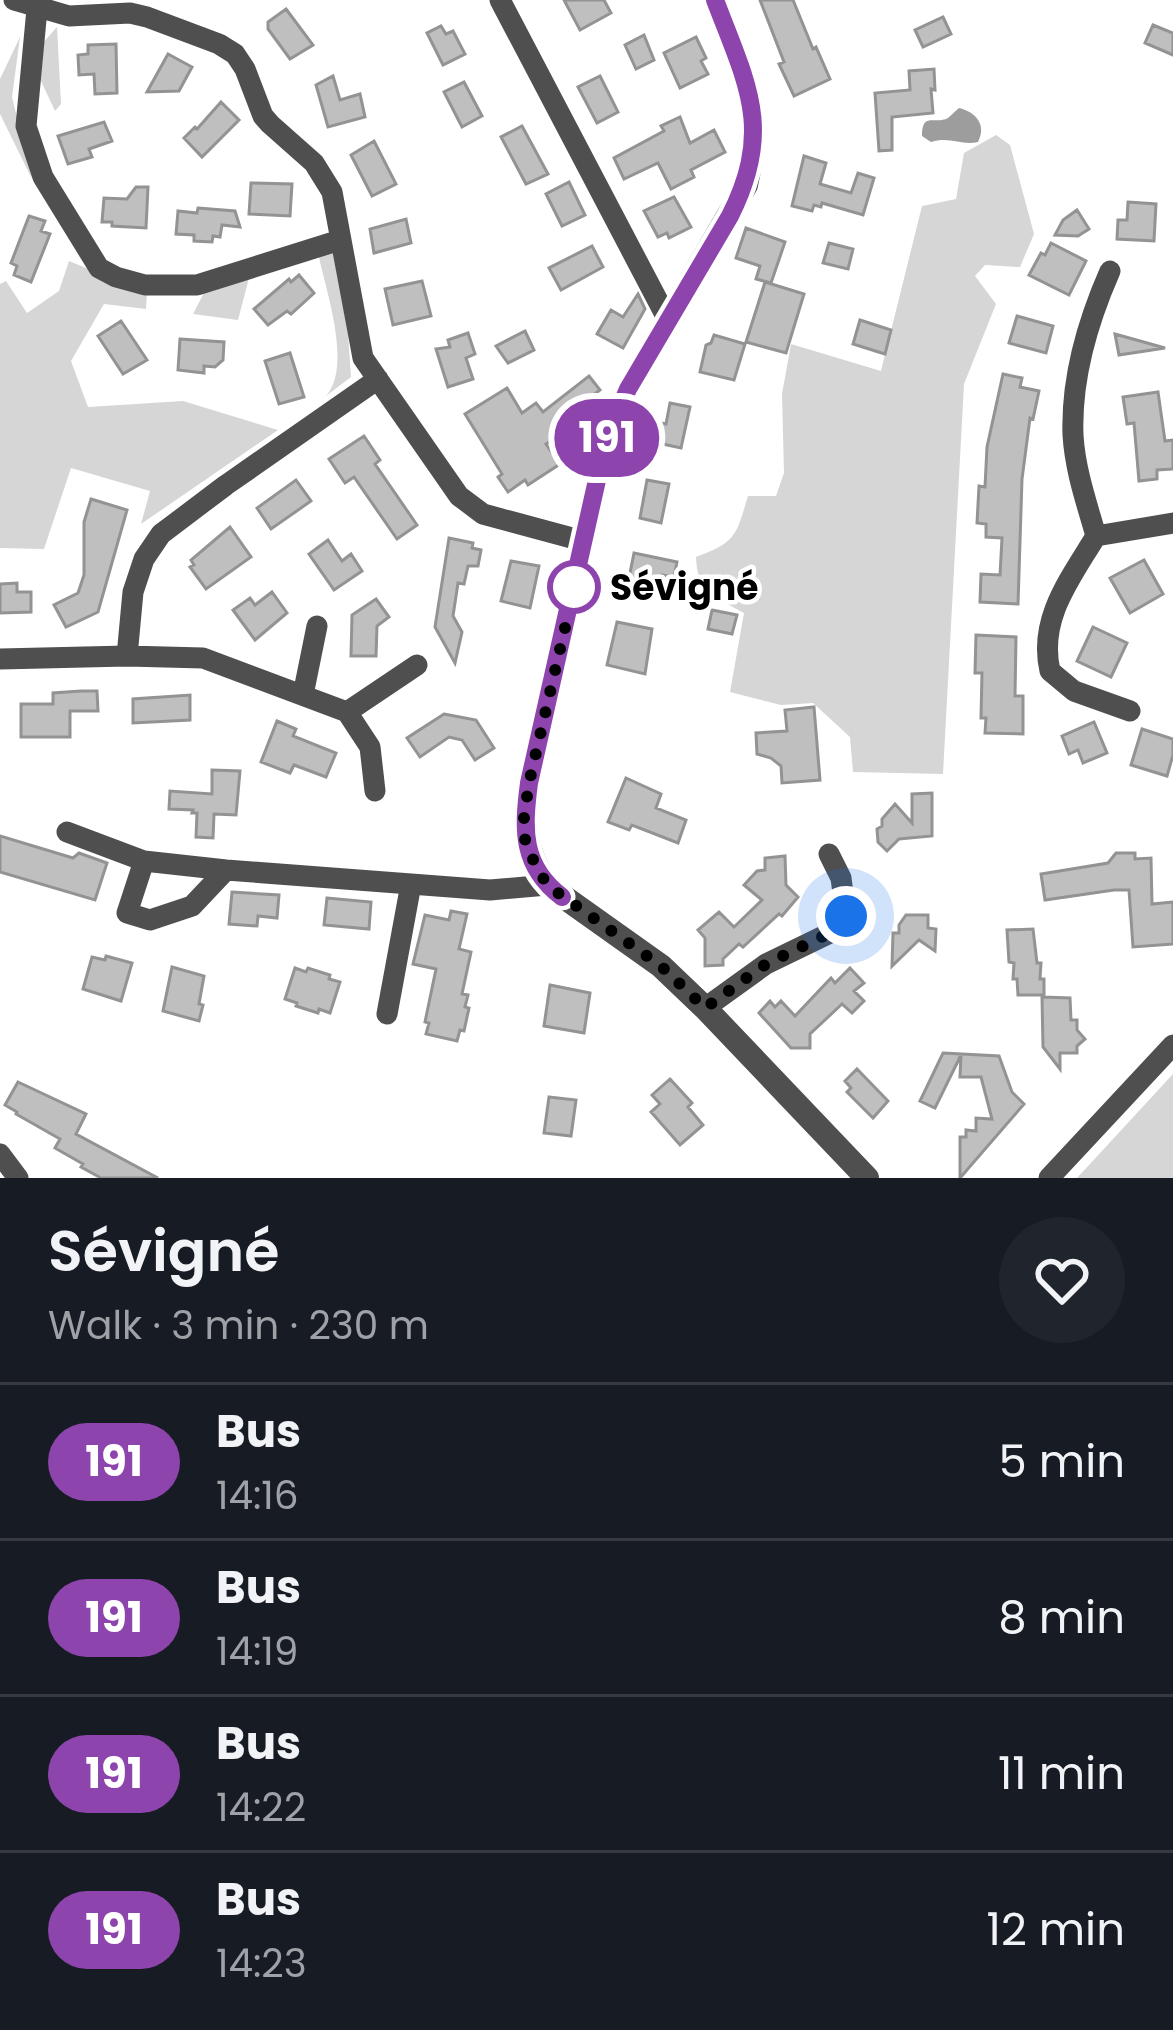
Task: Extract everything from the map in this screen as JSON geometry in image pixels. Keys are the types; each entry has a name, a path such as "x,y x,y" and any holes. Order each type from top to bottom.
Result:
{"street":[{"path":"14,0 69,16 147,16 235,54 263,116 325,177 332,192 364,358 459,496 483,514 583,541"},
{"path":"500,0 668,322"},
{"path":"715,0 749,88 754,121 746,185 613,421 538,739 524,818 525,839 555,891 661,966 867,1178"},
{"path":"37,9 26,126 43,177 99,268 145,285 197,285 340,239"},
{"path":"1110,271 1090,316 1073,434 1096,536 1056,603 1046,657 1060,683 1130,711"},
{"path":"127,656 133,592 144,559 161,534 378,379"},
{"path":"1096,536 1173,523"},
{"path":"303,695 317,626"},
{"path":"0,658 203,658 347,712 370,747 375,791"},
{"path":"347,712 417,665"},
{"path":"67,832 143,861 490,890 555,891"},
{"path":"705,1008 766,964 832,932 846,916 841,878 829,854"},
{"path":"143,861 127,913 150,920 192,906 226,870"},
{"path":"387,1014 411,884"},
{"path":"1048,1178 1173,1045"},
{"path":"0,1154 18,1178"}],"shaded area":[{"path":"57,27 61,104 55,111 41,81 42,44"},
{"path":"20,37 12,97 32,179 0,114 0,79"},
{"path":"959,108 978,120 978,142 931,142 922,136 927,121 948,118"},
{"path":"996,135 1010,145 1034,234 1020,267 985,265 975,276 996,304 964,384 943,774 853,772 850,737 813,703 781,705 730,692 744,613 704,586 696,557 720,547 733,535 748,496 776,496 784,473 782,394 791,344 881,371 922,206 956,199 964,153"},
{"path":"333,252 351,377 326,396 337,367 337,349 319,257"},
{"path":"69,261 147,293 146,309 104,304 71,361 88,407 183,401 278,430 141,524 150,491 71,468 44,549 0,548 0,284 6,281 27,313 59,291"},
{"path":"249,278 238,320 193,314 206,289"},
{"path":"1173,1074 1173,1178 1077,1178"}],"building":[{"path":"564,0 604,0 611,13 580,30"},
{"path":"760,0 793,0 830,79 794,96"},
{"path":"286,9 313,45 290,59 268,29 268,22"},
{"path":"943,17 951,34 923,47 915,30"},
{"path":"1153,25 1173,33 1173,55 1145,43"},
{"path":"441,26 446,34 453,31 465,54 443,65 427,33"},
{"path":"644,35 654,60 636,69 625,45"},
{"path":"696,37 708,74 680,88 664,53"},
{"path":"116,44 117,93 95,94 94,74 79,75 78,55 88,54 88,45"},
{"path":"168,54 192,67 179,91 147,92"},
{"path":"934,69 933,113 892,117 892,150 879,151 875,93 910,90 909,71"},
{"path":"333,76 340,100 360,94 365,117 328,127 316,85"},
{"path":"600,76 618,112 597,123 578,87"},
{"path":"464,82 482,116 462,127 444,92"},
{"path":"221,102 239,120 202,157 184,138"},
{"path":"680,117 690,143 714,130 725,152 691,170 694,177 671,189 658,163 624,179 614,158"},
{"path":"104,122 112,141 89,149 92,157 68,164 58,136"},
{"path":"522,126 548,174 526,184 501,137"},
{"path":"374,141 396,184 372,196 351,155"},
{"path":"804,156 826,163 820,184 851,193 858,173 874,178 863,215 822,203 812,211 792,206"},
{"path":"569,182 585,215 562,226 546,194"},
{"path":"251,183 292,184 290,216 249,214"},
{"path":"136,187 148,187 146,228 102,222 104,198 127,199"},
{"path":"674,197 691,227 669,238 667,233 658,237 644,211"},
{"path":"1128,202 1156,204 1154,241 1117,239 1118,220 1127,220"},
{"path":"198,208 235,211 240,227 222,225 220,237 213,236 212,242 176,234 178,211 197,213"},
{"path":"1077,210 1089,229 1078,236 1055,235 1063,220"},
{"path":"29,216 45,221 41,231 50,234 31,282 14,275 17,266 11,263"},
{"path":"406,219 411,243 374,253 370,229"},
{"path":"746,228 785,242 771,283 756,279 760,266 736,258"},
{"path":"829,243 853,249 848,269 823,263"},
{"path":"1051,243 1086,261 1069,295 1029,275"},
{"path":"592,246 603,267 561,290 549,268"},
{"path":"299,275 314,293 291,314 287,311 268,325 254,309"},
{"path":"422,281 431,316 393,325 385,289"},
{"path":"765,282 804,294 786,353 746,342"},
{"path":"638,294 645,309 623,348 597,334 611,310 623,317"},
{"path":"1017,316 1053,326 1046,353 1009,343"},
{"path":"860,320 891,330 885,354 853,344"},
{"path":"121,321 147,360 123,374 98,336"},
{"path":"525,331 534,350 508,363 496,346"},
{"path":"468,333 475,354 466,358 473,379 448,387 436,349 450,347 448,340"},
{"path":"1115,334 1165,348 1119,355"},
{"path":"714,335 745,344 734,380 700,372 706,345"},
{"path":"180,339 224,342 223,360 215,367 204,366 204,373 178,370"},
{"path":"290,353 304,397 279,404 265,361"},
{"path":"1003,374 1022,378 1020,387 1039,391 1030,418 1022,479 1018,604 980,602 981,574 1000,575 1002,538 986,537 986,524 977,523 979,486 985,487 987,447"},
{"path":"589,376 600,390 592,396 596,401 556,430 560,434 546,444 560,464 508,492 465,414 507,388 522,413 536,403 543,412"},
{"path":"1158,392 1165,441 1173,440 1173,469 1157,470 1157,479 1139,481 1134,423 1127,424 1123,397"},
{"path":"670,403 690,407 681,448 658,443"},
{"path":"364,436 380,460 375,464 417,525 397,539 354,477 345,483 329,459"},
{"path":"296,480 311,501 271,529 257,508"},
{"path":"647,480 669,484 661,523 640,518"},
{"path":"91,499 127,510 98,612 66,627 54,605 78,593 84,575 84,522"},
{"path":"230,527 251,557 206,589 190,567 194,565 191,560"},
{"path":"449,538 473,543 472,548 481,550 478,566 468,566 464,584 458,583 453,616 462,632 455,663 435,627"},
{"path":"328,540 342,561 351,554 362,571 334,590 309,554"},
{"path":"634,553 677,562 674,577 662,575 659,590 628,583"},
{"path":"1144,560 1163,594 1130,613 1110,578"},
{"path":"511,561 539,566 530,608 501,601"},
{"path":"17,583 17,592 31,592 31,612 0,613 0,584"},
{"path":"272,592 287,613 255,640 233,610 250,598 255,605"},
{"path":"376,599 389,617 377,626 376,656 351,656 352,615"},
{"path":"712,610 737,615 732,634 708,629"},
{"path":"617,622 652,629 645,674 607,665"},
{"path":"1093,627 1127,643 1111,677 1077,661"},
{"path":"976,635 1016,637 1015,696 1023,696 1023,734 985,733 982,673 975,673"},
{"path":"97,691 98,711 70,711 70,737 21,737 21,704 53,704 53,693"},
{"path":"190,695 190,720 133,723 133,699"},
{"path":"814,707 820,780 782,783 781,766 757,754 756,733 787,731 785,710"},
{"path":"444,714 476,720 494,748 475,760 462,740 449,737 420,757 407,738"},
{"path":"277,721 296,729 293,736 336,753 326,777 294,765 290,773 261,762"},
{"path":"1094,722 1107,753 1083,763 1078,750 1069,754 1062,736"},
{"path":"1142,729 1173,739 1167,776 1131,765"},
{"path":"212,770 240,771 236,815 214,814 213,838 196,837 197,813 169,809 170,791 212,794"},
{"path":"626,778 661,794 656,808 686,820 678,843 632,825 629,830 608,822"},
{"path":"932,793 932,836 899,839 887,851 878,842 882,819 895,804 912,823 912,794"},
{"path":"0,836 107,863 95,900 0,872"},
{"path":"1116,853 1151,858 1152,904 1173,902 1173,944 1133,947 1129,890 1045,900 1041,874 1108,863"},
{"path":"785,856 786,885 798,897 782,916 743,947 739,944 723,959 723,965 705,966 705,938 698,930 719,912 734,927 762,900 744,885 757,871 765,870 765,858"},
{"path":"232,892 279,895 277,918 258,916 257,926 229,924"},
{"path":"327,898 371,902 369,929 324,925"},
{"path":"451,911 467,914 459,949 471,952 462,994 468,995 465,1007 469,1008 457,1041 426,1034 436,969 413,964 425,915 449,920"},
{"path":"906,915 928,915 928,928 936,929 935,951 919,940 892,966 893,933 899,933"},
{"path":"1033,929 1044,995 1018,995 1007,930"},
{"path":"106,956 132,963 121,1001 83,989 92,957 105,960"},
{"path":"172,967 204,976 199,1021 163,1011"},
{"path":"295,968 306,972 308,968 340,982 330,1013 285,999"},
{"path":"850,968 864,983 854,991 864,1001 852,1013 842,1004 810,1034 810,1048 791,1048 759,1013 770,1001 775,1007 781,1001 795,1016 831,978 835,983"},
{"path":"550,985 590,993 584,1033 544,1026"},
{"path":"1042,997 1070,998 1071,1020 1077,1020 1077,1030 1085,1039 1077,1053 1060,1053 1060,1069 1043,1047"},
{"path":"943,1053 999,1056 1012,1092 1024,1104 960,1178 960,1137 966,1137 966,1130 976,1131 976,1118 992,1119 981,1077 960,1077 961,1055 935,1108 920,1101"},
{"path":"857,1069 888,1101 873,1118 847,1092 851,1088 845,1081"},
{"path":"670,1079 692,1103 688,1107 703,1125 680,1145 651,1112 660,1104 652,1095"},
{"path":"18,1082 86,1114 76,1134 158,1178 101,1178 81,1167 83,1164 55,1148 60,1139 5,1105"},
{"path":"549,1097 576,1100 571,1136 544,1133"}],"bus line":[{"name":"191","path":"562,897 535,866 525,839 524,818 598,469 621,403 730,216 746,185 752,156 753,104 715,0"}],"place":[{"name":"Sévigné","path":"574,587"}],"route":[{"path":"574,587 577,576 524,818 530,854 547,885 661,966 705,1008 766,964 832,932 846,916"}]}
